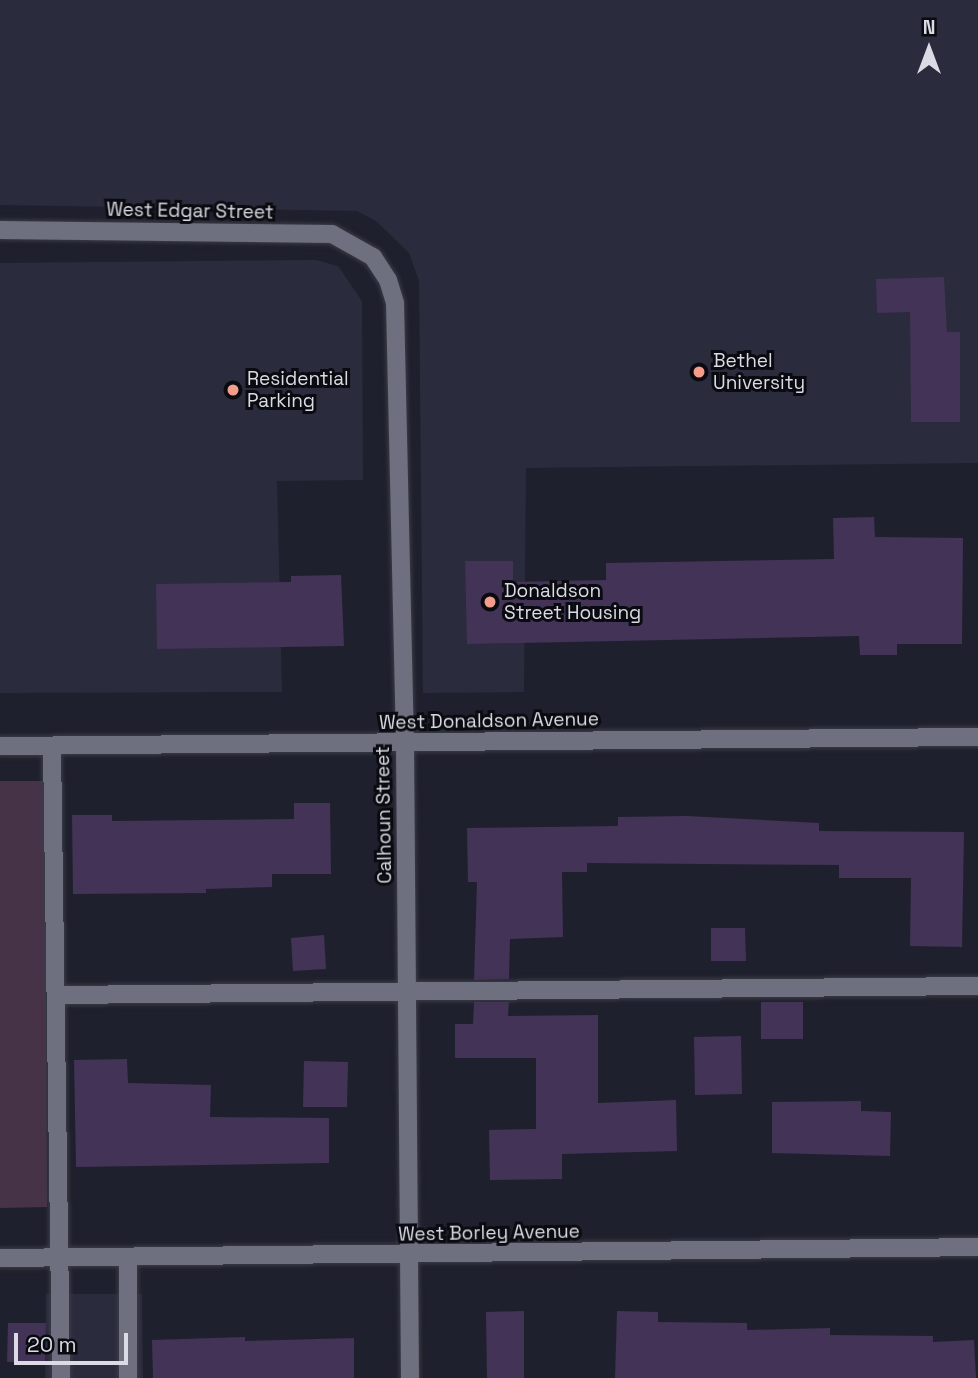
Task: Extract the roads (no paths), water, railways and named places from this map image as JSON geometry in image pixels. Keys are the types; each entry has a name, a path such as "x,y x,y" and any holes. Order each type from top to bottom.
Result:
{"street":[{"name":"West Edgar Street","path":"0,230 332,234 373,257"},
{"name":"Calhoun Street","path":"373,257 388,280 395,303 405,743 410,1378"},
{"name":"West Donaldson Avenue","path":"0,746 978,737"},
{"path":"52,746 58,995 61,1378"},
{"path":"58,995 978,986"},
{"name":"West Borley Avenue","path":"0,1258 978,1247"},
{"path":"128,1258 128,1378"}],"place":[{"name":"Bethel University","path":"699,372"},
{"name":"Residential Parking","path":"233,390"},
{"name":"Donaldson Street Housing","path":"490,602"}]}
